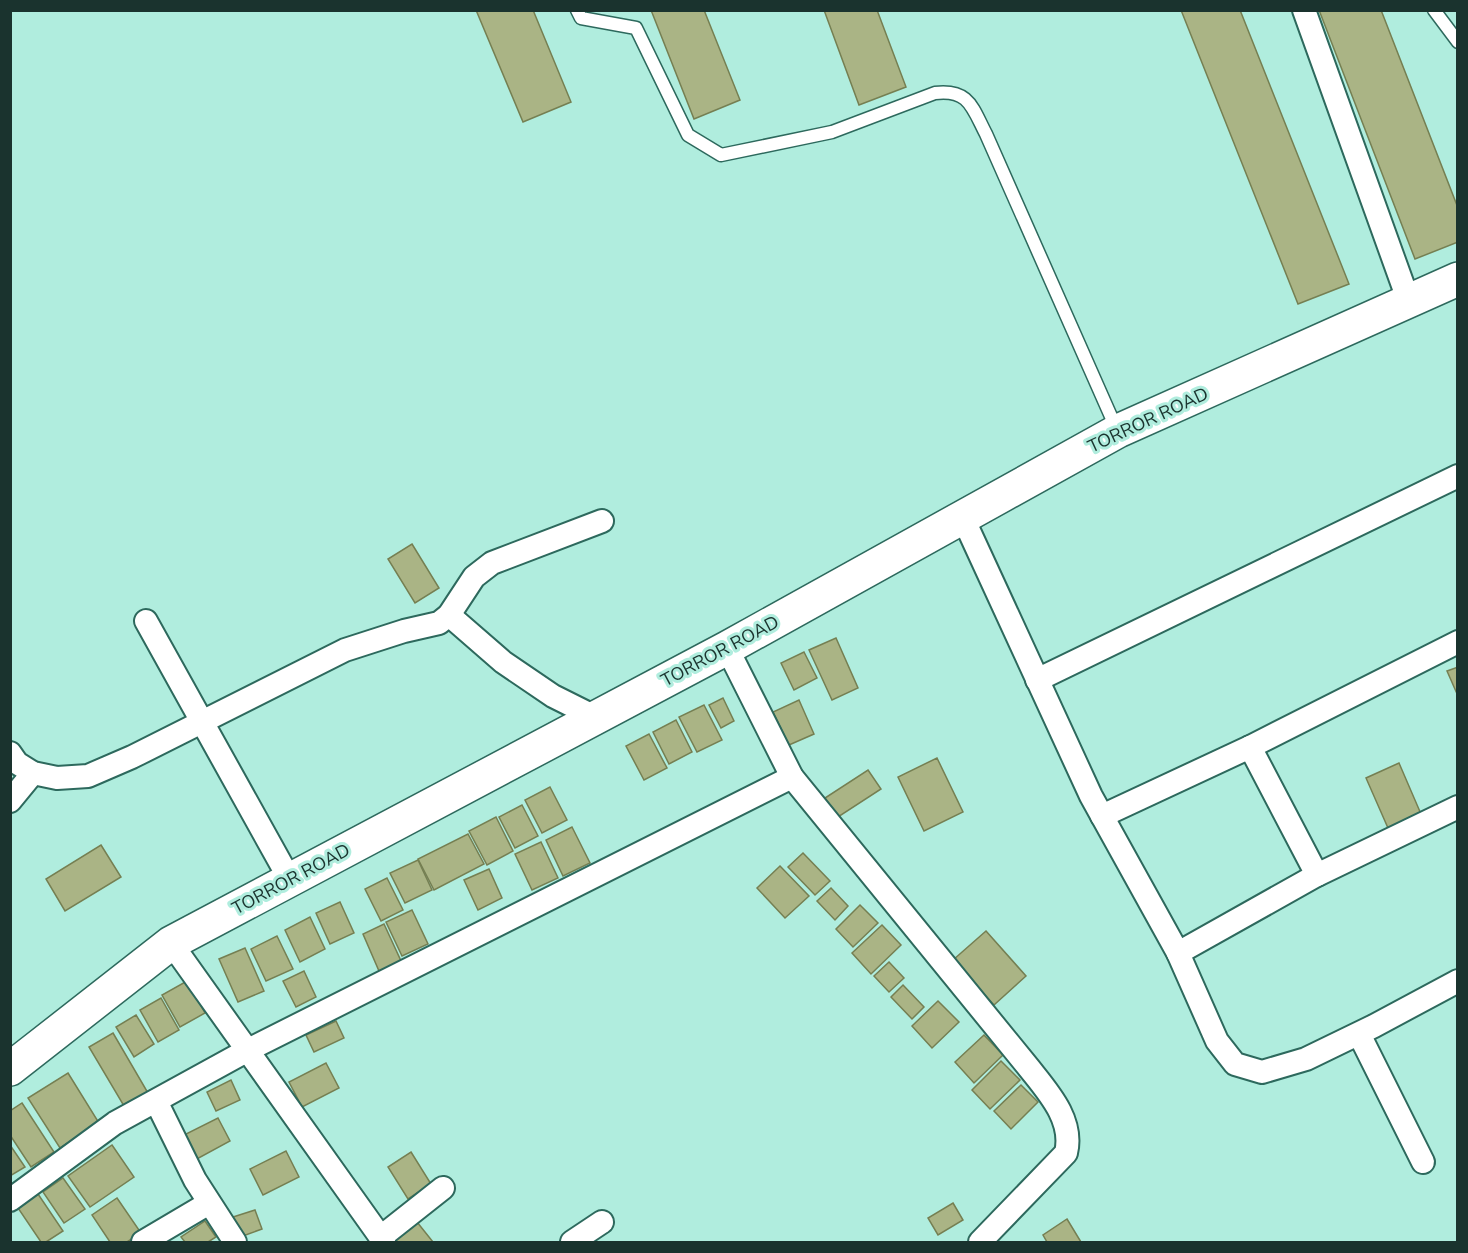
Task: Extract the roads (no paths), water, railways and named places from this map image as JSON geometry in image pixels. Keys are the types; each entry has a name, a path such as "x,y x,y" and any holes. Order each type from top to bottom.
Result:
{"street":[{"path":"1304,10 1409,302"},
{"name":"TORROR ROAD","path":"10,1069 171,943 727,648 1118,431 1458,279"},
{"path":"1037,680 1458,476"},
{"path":"963,518 1102,816 1178,953 1217,1041 1235,1064 1262,1072 1306,1059 1359,1034 1458,981"},
{"path":"10,753 17,763 33,773 57,778 88,776 132,757 345,650 404,631 440,623 449,615 474,577 492,564 602,521"},
{"path":"449,615 503,662 553,696 596,717"},
{"path":"146,621 290,880"},
{"path":"1102,816 1250,747 1458,642"},
{"path":"727,648 792,777 1029,1068 1055,1103 1064,1120 1069,1142 1066,1153 980,1242"},
{"path":"1250,747 1317,875"},
{"path":"10,801 33,773"},
{"path":"10,1200 115,1123 248,1050 792,777"},
{"path":"1178,953 1317,875 1458,807"},
{"path":"171,943 382,1240 443,1188"},
{"path":"1359,1034 1423,1162"},
{"path":"156,1101 195,1180 235,1242"},
{"path":"143,1242 209,1203"},
{"path":"572,1242 602,1222"}],"lane":[{"path":"577,10 581,18 636,28 688,135 721,154 832,132 935,93 949,91 959,94 972,106 986,134 1118,431"},
{"path":"1434,10 1458,42"}]}
